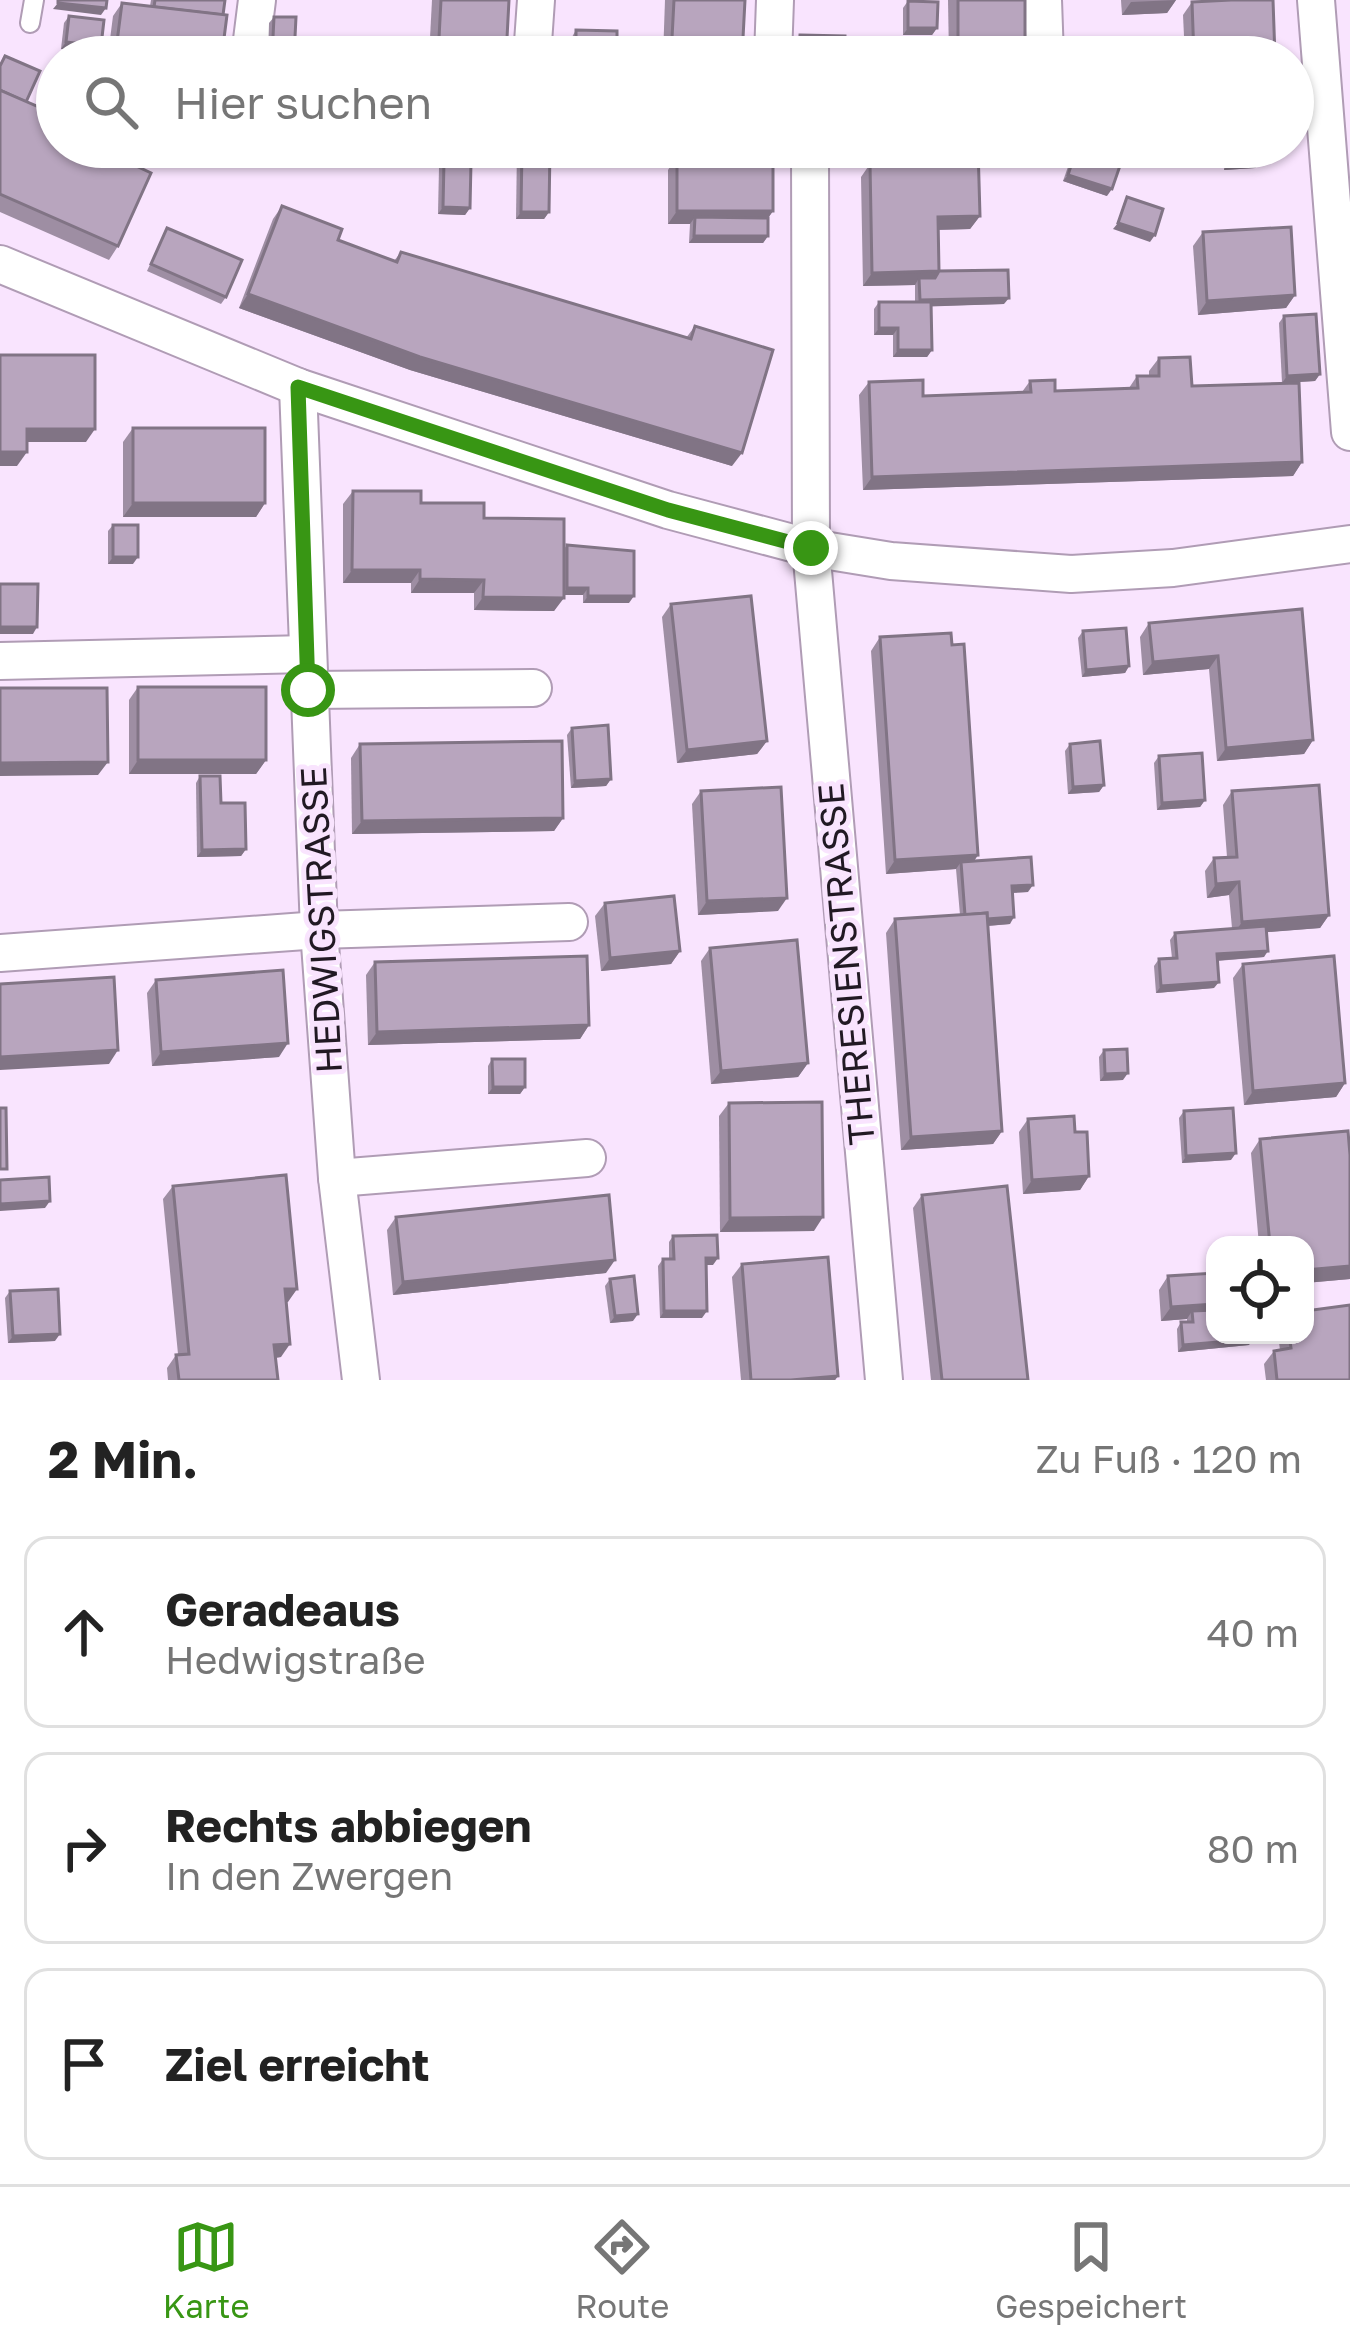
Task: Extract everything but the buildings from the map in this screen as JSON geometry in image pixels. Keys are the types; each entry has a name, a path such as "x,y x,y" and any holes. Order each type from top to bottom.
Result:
{"street":[{"path":"252,36 256,0"},
{"path":"533,36 536,0"},
{"path":"774,36 775,0"},
{"path":"1043,0 1044,36"},
{"path":"1316,0 1350,432"},
{"name":"THERESIENSTRASSE","path":"810,168 811,548 884,1380"},
{"path":"0,264 298,387 668,510 811,548 913,563 1071,574 1173,568 1350,544"},
{"name":"HEDWIGSTRASSE","path":"298,387 319,930 337,1178 362,1380"},
{"path":"0,661 308,672 532,688"},
{"path":"0,953 319,930 569,922"},
{"path":"337,1178 587,1158"}],"lane":[{"path":"30,22 34,0"}],"route":[{"path":"308,690 298,387 668,510 811,548"}]}
